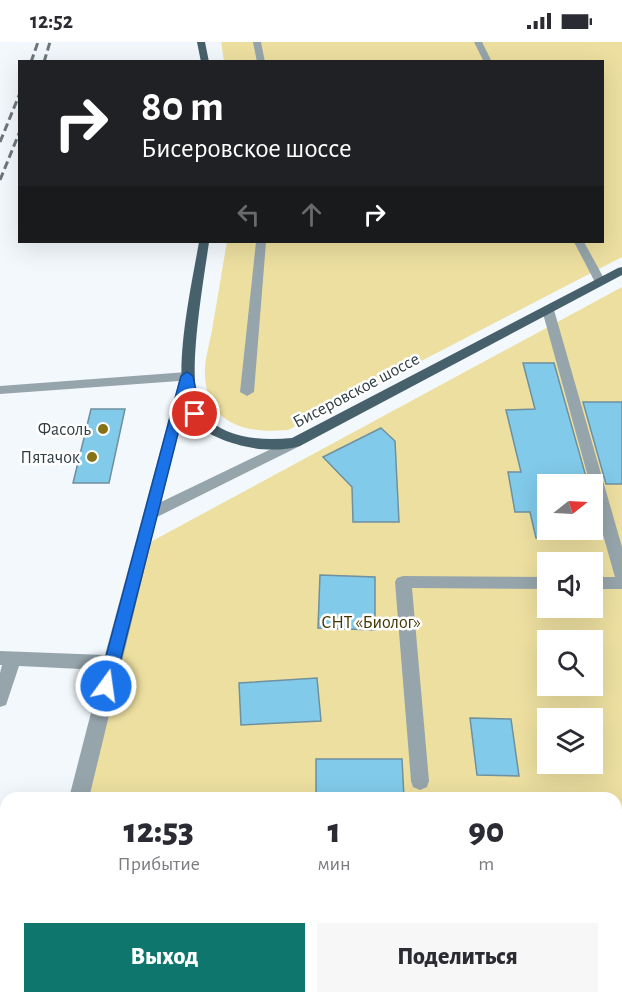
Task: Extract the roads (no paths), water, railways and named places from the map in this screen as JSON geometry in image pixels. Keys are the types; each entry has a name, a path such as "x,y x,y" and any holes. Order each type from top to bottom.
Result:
{"main road":[{"path":"201,42 205,60"},
{"name":"Бисеровское шоссе","path":"204,243 187,376 195,414 217,433 244,443 273,445 295,443 622,270"}],"street":[{"path":"257,42 261,60"},
{"path":"478,42 487,60"},
{"path":"247,392 261,243"},
{"path":"580,243 600,282"},
{"path":"548,310 622,575"},
{"path":"0,390 187,376 80,792"},
{"path":"152,513 295,443"},
{"path":"420,781 403,582 537,583"},
{"path":"603,583 622,583"},
{"path":"0,699 6,658 112,663"}],"railway":[{"path":"32,60 38,42"},
{"path":"45,60 50,42"},
{"path":"0,142 18,98"},
{"path":"0,180 18,136"}],"place":[{"name":"Фасоль","path":"103,429"},
{"name":"Пятачок","path":"92,457"}],"park label":[{"name":"СНТ «Биолог»","path":"371,622"}]}
